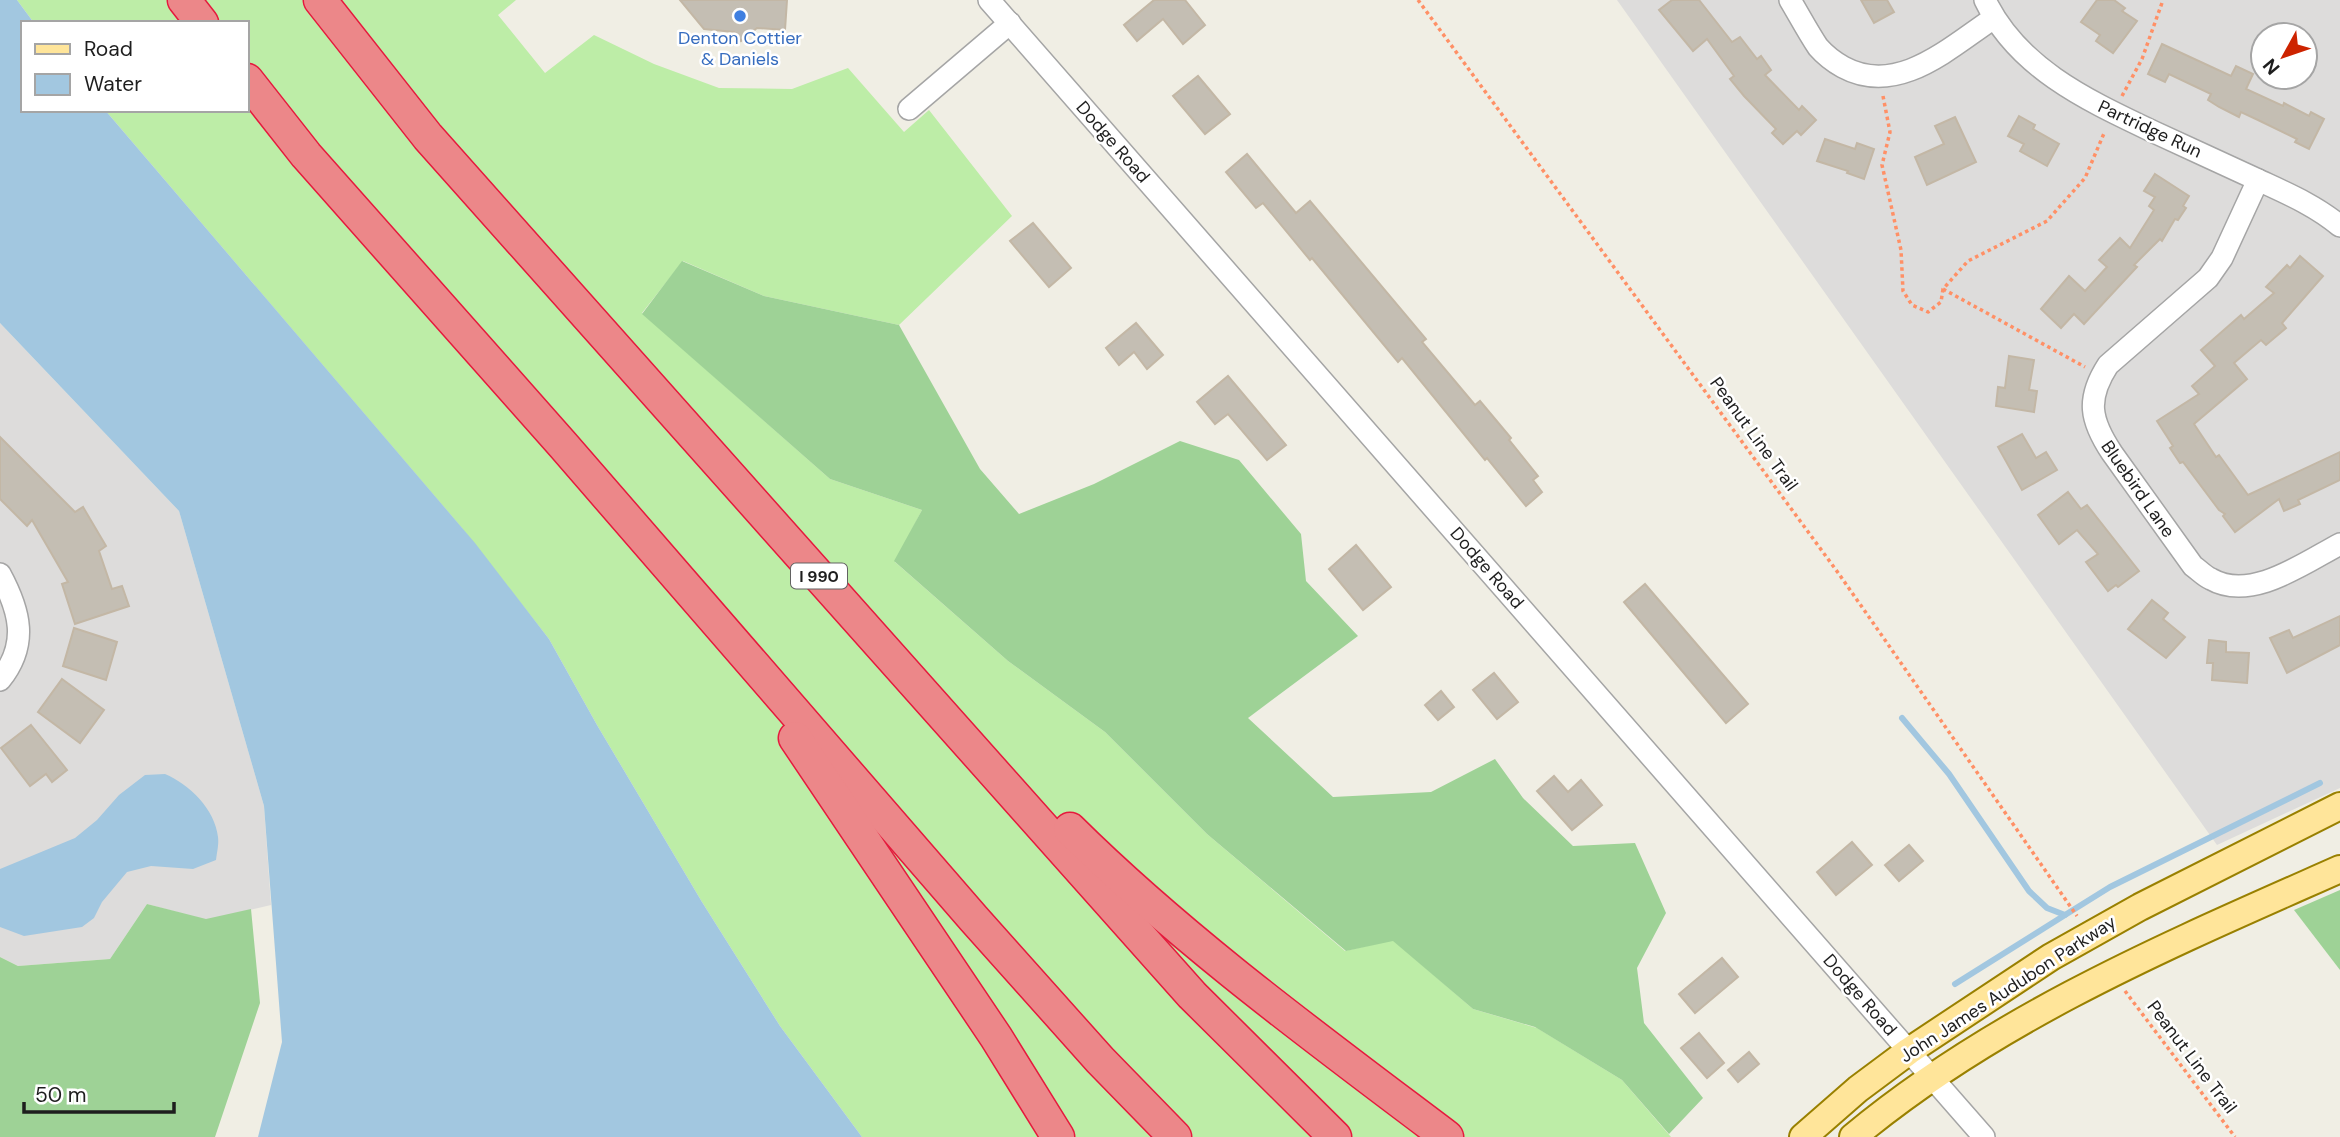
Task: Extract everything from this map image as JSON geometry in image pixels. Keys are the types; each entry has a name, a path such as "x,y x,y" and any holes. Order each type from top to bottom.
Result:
{"highway":[{"path":"184,0 200,21"},
{"name":"I 990","path":"320,0 428,137 1192,995 1335,1137"},
{"path":"248,81 306,155 563,445 726,635 1091,1050 1175,1137"},
{"path":"726,635 996,1037 1058,1137"},
{"path":"877,640 956,708 1047,806 1119,877 1227,967 1447,1137"}],"main road":[{"name":"John James Audubon Parkway","path":"1803,1137 1858,1089 1909,1051 2088,934 2340,806"},
{"name":"John James Audubon Parkway","path":"1853,1137 1931,1077 1990,1039 2113,972 2340,869"}],"street":[{"name":"Dodge Road","path":"989,0 1984,1137"},
{"path":"1790,0 1819,48 1835,63 1852,72 1886,77 1921,66 1990,9"},
{"name":"Partridge Run","path":"1990,9 2025,53 2052,78 2113,113 2315,207 2340,226"},
{"path":"909,109 1010,23"},
{"name":"Bluebird Lane","path":"2258,180 2222,258 2208,278 2108,365 2098,381 2093,398 2094,415 2100,435 2193,566 2211,579 2224,585 2242,587 2260,584 2340,544"},
{"path":"0,574 15,603 19,638 9,669 0,680"}],"path":[{"name":"Peanut Line Trail","path":"1418,0 1839,574 2061,889"},
{"path":"1886,77 1882,93 1890,132 1882,165 1901,250 1903,291 1912,305 1928,312 1941,302 1943,289 1968,261 2047,221 2085,178 2113,113 2142,59 2163,0"},
{"path":"1943,289 2102,375"},
{"name":"Peanut Line Trail","path":"2126,993 2235,1137"}],"shaded area":[{"path":"1617,0 2340,0 2340,788 2217,845"},
{"path":"0,323 179,511 264,806 271,905 206,920 147,904 110,959 18,966 0,957"}],"green space":[{"path":"17,0 516,0 498,15 545,73 594,35 654,64 719,88 792,89 848,68 904,132 929,110 1012,216 899,325 764,296 683,261 642,313 830,479 922,510 895,562 1008,661 1105,732 1207,834 1345,951 1393,940 1473,1009 1537,1028 1622,1080 1671,1137 862,1137 780,1026 702,902 549,639 461,527 107,112 248,112 248,21 33,21"},
{"path":"682,261 764,296 899,325 980,469 1019,514 1094,484 1180,441 1239,460 1301,534 1306,581 1358,636 1248,718 1333,797 1431,792 1495,759 1523,798 1573,846 1635,843 1666,913 1637,968 1644,1023 1703,1098 1669,1134 1622,1080 1535,1027 1473,1009 1393,941 1346,951 1207,834 1105,732 1008,661 894,561 922,510 830,479 642,314"},
{"path":"2340,890 2340,970 2294,910"},
{"path":"147,904 206,919 251,909 260,1003 215,1137 0,1137 0,957 18,966 110,959"}],"water":[{"path":"0,0 17,0 33,21 21,21 21,112 107,112 475,543 549,639 702,902 780,1026 862,1137 258,1137 282,1042 264,806 179,511 0,323"},
{"path":"165,774 192,791 212,817 218,837 216,860 193,869 151,866 127,872 102,902 94,918 82,927 24,936 0,927 0,869 75,838 97,820 119,795 145,775"}],"building":[{"name":"Denton Cottier & Daniels","path":"680,0 787,0 785,30 757,28 741,41 734,32 704,29"},
{"path":"1154,0 1185,0 1205,25 1183,44 1163,19 1137,41 1124,25"},
{"path":"1672,0 1699,0 1732,42 1740,37 1757,59 1761,56 1771,70 1765,75 1799,110 1802,106 1816,120 1801,135 1797,131 1783,144 1772,133 1776,129 1730,79 1734,76 1707,39 1693,51 1659,10"},
{"path":"1861,0 1887,0 1894,12 1874,23"},
{"path":"2097,0 2114,0 2125,8 2122,11 2137,21 2113,53 2096,41 2100,35 2081,22"},
{"path":"2162,44 2231,76 2236,66 2249,72 2246,89 2249,91 2283,106 2284,103 2309,116 2311,112 2324,119 2309,149 2295,142 2297,139 2241,112 2239,117 2219,107 2208,100 2211,94 2169,74 2165,82 2148,74"},
{"path":"1198,76 1230,114 1205,134 1173,96"},
{"path":"2019,116 2035,125 2033,129 2059,144 2047,166 2020,151 2024,144 2008,136"},
{"path":"1955,117 1976,162 1927,185 1915,157 1944,144 1935,126"},
{"path":"1825,139 1855,149 1857,143 1874,149 1864,179 1817,161"},
{"path":"1247,154 1296,213 1310,201 1426,339 1422,342 1475,405 1480,401 1511,438 1509,440 1538,476 1533,480 1542,492 1526,506 1402,358 1398,362 1263,203 1256,208 1226,172"},
{"path":"2155,174 2189,196 2183,206 2186,208 2178,220 2175,219 2162,241 2160,239 2134,265 2137,267 2084,324 2074,314 2061,328 2041,309 2069,276 2085,291 2107,267 2099,260 2120,238 2130,248 2154,210 2149,206 2155,197 2144,191"},
{"path":"1033,223 1071,268 1049,287 1010,241"},
{"path":"2300,256 2323,276 2282,323 2286,328 2266,345 2261,340 2234,363 2247,379 2194,424 2216,457 2219,455 2248,495 2340,452 2340,480 2298,500 2300,504 2284,511 2279,499 2235,532 2223,516 2225,514 2219,510 2183,462 2180,463 2157,421 2199,394 2192,386 2215,366 2201,350 2241,315 2244,319 2274,293 2266,287 2287,265 2290,268"},
{"path":"1136,323 1163,355 1147,369 1134,352 1119,365 1106,348"},
{"path":"2009,356 2034,360 2029,390 2037,391 2034,412 1996,406 1998,387 2005,388"},
{"path":"1228,376 1286,445 1267,460 1228,414 1215,424 1197,402"},
{"path":"2022,434 2036,458 2046,452 2057,470 2022,490 1998,447"},
{"path":"0,437 75,512 83,507 106,546 99,551 112,589 122,586 129,606 75,624 62,584 68,582 32,520 27,526 0,499"},
{"path":"2068,492 2081,509 2087,505 2139,571 2118,587 2116,585 2108,591 2086,562 2098,554 2077,530 2059,544 2038,515"},
{"path":"1356,545 1391,587 1363,610 1329,569"},
{"path":"1645,584 1748,704 1726,723 1624,602"},
{"path":"2152,600 2168,613 2163,619 2185,637 2166,658 2128,629"},
{"path":"2340,616 2340,645 2287,673 2270,638 2289,630 2293,638"},
{"path":"74,628 117,642 106,680 63,666"},
{"path":"2209,640 2226,642 2226,652 2249,653 2247,683 2212,680 2213,663 2207,663"},
{"path":"1494,673 1518,702 1497,719 1473,690"},
{"path":"62,679 104,710 80,743 38,712"},
{"path":"1441,691 1454,707 1438,720 1425,705"},
{"path":"31,725 67,770 52,782 46,774 30,786 1,748"},
{"path":"1554,776 1568,792 1581,780 1602,805 1572,830 1537,791"},
{"path":"1852,842 1872,865 1836,895 1817,872"},
{"path":"1909,845 1923,861 1899,881 1885,865"},
{"path":"1722,958 1738,977 1695,1013 1679,994"},
{"path":"1699,1033 1724,1063 1707,1078 1681,1048"},
{"path":"1749,1052 1759,1064 1738,1082 1728,1070"}],"waterway":[{"path":"1902,718 1949,774 2029,891 2047,908 2065,915 2110,887 2320,783"},
{"path":"1955,984 2065,915"}],"place":[{"name":"Denton Cottier & Daniels","path":"740,16"}]}
